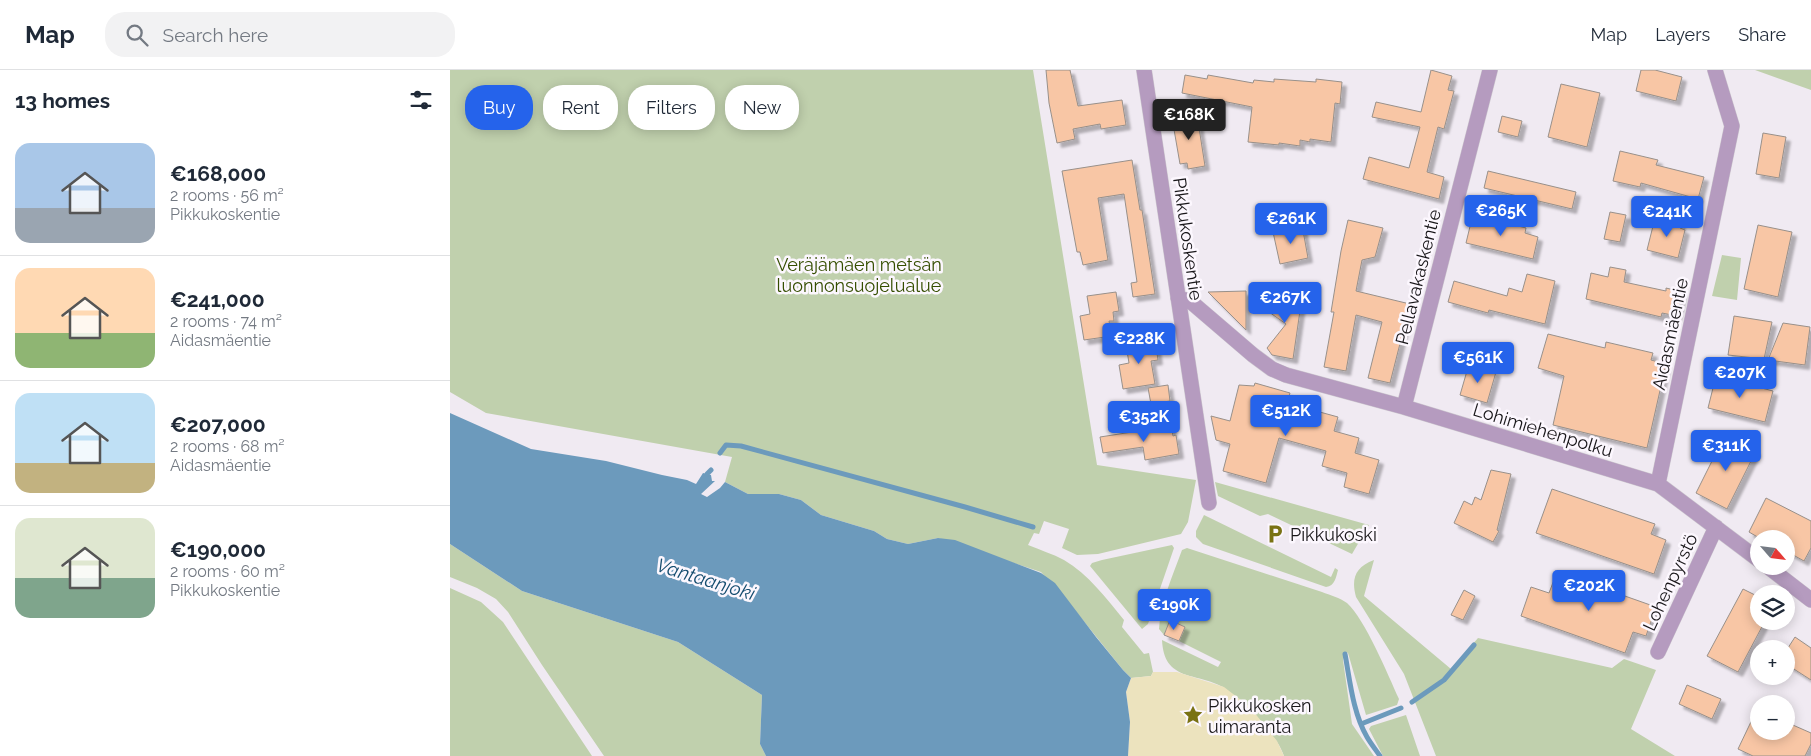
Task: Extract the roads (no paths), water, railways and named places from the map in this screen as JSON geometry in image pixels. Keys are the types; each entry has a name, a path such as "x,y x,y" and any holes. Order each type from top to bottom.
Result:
{"street":[{"name":"Pikkukoskentie","path":"1144,70 1209,503"},
{"name":"Pellavakaskentie","path":"1404,407 1490,70"},
{"name":"Aidasmäentie","path":"1658,484 1732,126 1715,70"},
{"name":"Lohimiehenpolku","path":"1178,298 1190,301 1272,369 1658,484"},
{"path":"1658,484 1750,553"},
{"name":"Lohenpyrstö","path":"1658,652 1716,527"},
{"path":"1779,575 1811,600"}],"water":[{"name":"Vantaanjoki","path":"450,413 531,449 606,461 687,480 696,484 703,473 711,475 712,481 715,481 701,494 707,497 725,482 748,494 779,494 801,500 821,515 874,531 887,539 908,544 938,538 955,540 1041,573 1055,583 1096,637 1131,678 1126,692 1130,722 1128,756 766,756 760,744 762,695 678,642 522,591 450,544"}],"waterway":[{"path":"720,453 726,445 741,446 1033,527"},
{"path":"707,474 711,470"},
{"path":"1412,702 1444,680 1474,645"},
{"path":"1345,654 1358,718 1367,737 1380,756"},
{"path":"1361,724 1401,708"}],"place":[{"name":"Pikkukoski","path":"1275,534"},
{"name":"Pikkukosken uimaranta","path":"1193,715"}],"park label":[{"name":"Veräjämäen metsän luonnonsuojelualue","path":"859,274"}]}
